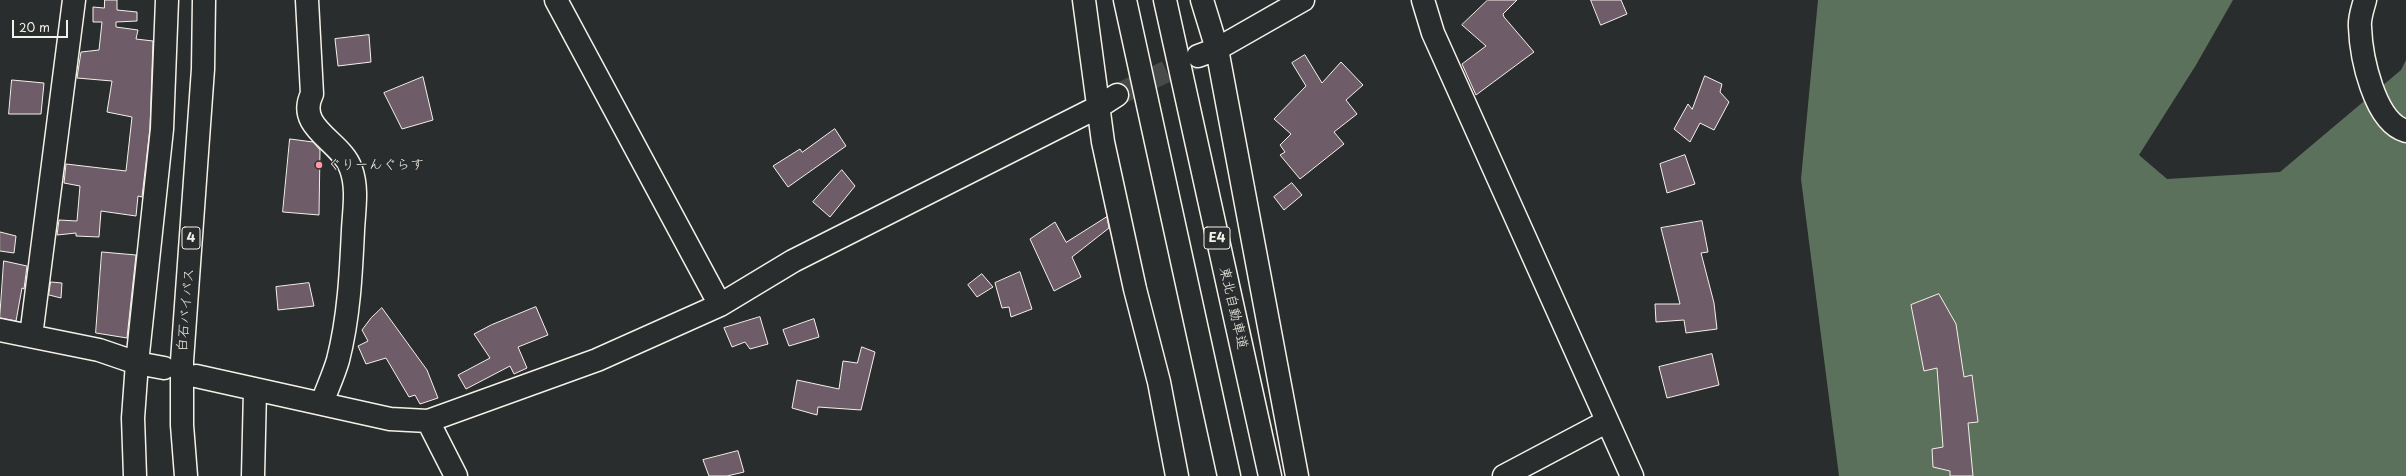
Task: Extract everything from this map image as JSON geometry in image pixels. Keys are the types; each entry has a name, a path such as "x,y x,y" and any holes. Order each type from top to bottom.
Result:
{"main road":[{"path":"31,336 74,0"},
{"path":"135,476 133,418 137,364 162,129 167,0"},
{"name":"白石バイパス","path":"186,476 182,425 182,361 203,69 204,0"},
{"path":"307,0 312,94 307,108 308,115 313,124 337,149 351,168 355,192 346,320 337,360 322,403"},
{"path":"556,0 720,305"},
{"path":"1084,0 1108,101 1104,142 1135,289 1159,382 1177,476"},
{"path":"1126,0 1229,476"},
{"name":"東北自動車道","path":"1165,0 1270,476"},
{"path":"1202,0 1207,52 1297,476"},
{"path":"1207,52 1303,0"},
{"path":"1423,0 1433,33 1606,422 1632,476"},
{"path":"2365,0 2359,25 2362,55 2368,78 2388,120 2406,131"},
{"path":"196,376 390,419 428,421 597,360 720,305 793,261 1108,101"},
{"path":"0,330 99,350 137,364 164,368"},
{"path":"253,476 256,390"},
{"path":"428,421 456,476"},
{"path":"1504,476 1606,422"}],"green space":[{"path":"1818,0 2233,0 2196,65 2139,155 2167,179 2280,172 2401,70 2406,60 2406,476 1839,476 1801,179"}],"building":[{"path":"105,0 117,0 117,10 137,12 137,21 116,22 116,27 138,30 136,39 153,41 150,128 142,197 138,196 136,216 101,211 99,237 76,236 76,233 57,235 59,220 77,221 80,186 64,183 66,164 126,171 132,117 107,112 112,81 77,78 81,52 99,50 102,22 93,22 93,7 104,8"},
{"path":"1488,0 1517,0 1503,14 1534,52 1476,95 1462,64 1486,46 1462,25"},
{"path":"1591,0 1621,0 1627,14 1601,25"},
{"path":"369,35 371,62 338,66 335,39"},
{"path":"1305,55 1322,83 1341,62 1363,85 1346,100 1357,114 1334,132 1344,144 1300,179 1280,155 1285,152 1280,145 1291,134 1274,119 1306,86 1292,63"},
{"path":"1705,76 1722,84 1720,92 1729,102 1714,130 1700,123 1690,142 1674,129 1688,104 1692,109"},
{"path":"423,77 433,120 402,129 384,93"},
{"path":"12,80 44,83 41,114 9,114"},
{"path":"835,129 846,146 788,187 773,166 800,149 802,152"},
{"path":"290,139 313,142 320,150 319,215 283,212"},
{"path":"1685,155 1695,184 1667,193 1660,164"},
{"path":"842,170 855,186 830,217 813,202"},
{"path":"1292,183 1302,195 1284,210 1274,197"},
{"path":"1107,217 1109,228 1072,257 1081,277 1054,291 1030,239 1055,222 1066,242"},
{"path":"1702,221 1708,252 1701,253 1714,303 1717,329 1686,333 1684,320 1656,322 1655,304 1680,304 1661,228"},
{"path":"0,232 16,236 14,253 0,251"},
{"path":"102,252 136,255 127,338 96,333"},
{"path":"4,261 27,266 24,289 22,288 16,321 0,318"},
{"path":"1020,272 1032,309 1011,317 1009,307 1002,308 995,283"},
{"path":"982,274 993,287 977,297 968,285"},
{"path":"51,282 62,283 61,298 49,295"},
{"path":"309,283 314,306 278,310 276,287"},
{"path":"1939,294 1956,324 1964,377 1972,375 1978,422 1968,423 1973,476 1950,476 1950,471 1933,467 1932,449 1943,447 1937,368 1924,371 1911,305"},
{"path":"536,307 548,335 518,347 527,368 514,374 510,366 466,389 458,375 490,358 474,334 491,325"},
{"path":"382,308 427,370 438,398 420,404 415,395 409,397 386,358 366,364 358,346 368,341 362,330 371,318"},
{"path":"760,317 768,344 750,349 745,342 732,347 724,328"},
{"path":"814,319 819,337 789,346 783,330"},
{"path":"862,347 875,352 861,410 818,407 817,415 792,408 797,380 839,389 843,361 857,363"},
{"path":"1712,354 1719,385 1667,398 1659,367"},
{"path":"738,451 744,472 727,476 709,476 703,460"}],"tunnel":[{"path":"1117,95 1197,57"}],"place":[{"name":"ぐりーんぐらす","path":"319,165"}]}
